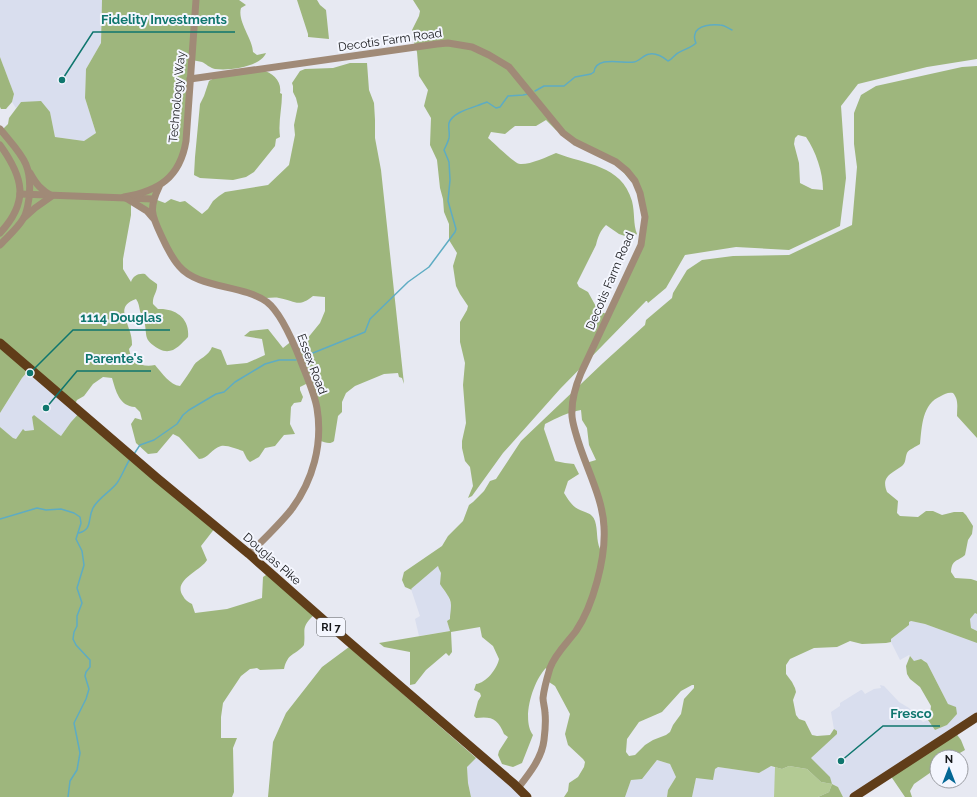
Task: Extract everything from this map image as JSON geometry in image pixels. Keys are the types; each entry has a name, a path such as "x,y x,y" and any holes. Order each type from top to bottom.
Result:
{"main road":[{"name":"Douglas Pike","path":"0,343 249,554 527,797"},
{"path":"854,797 977,717"}],"street":[{"name":"Technology Way","path":"159,187 175,170 185,146 196,0"},
{"name":"Decotis Farm Road","path":"190,79 436,44 448,43 472,47 485,52 508,67 563,133 575,142 616,162 627,171 637,187 644,204 645,217 641,245 574,389 572,411 577,438 602,507 604,548 602,562 585,617 550,667 543,699 545,714 544,742 540,754 518,788"},
{"path":"0,130 21,155 35,182 52,196"},
{"path":"0,145 12,161 19,176 20,194 20,200 15,212 0,233"},
{"path":"23,219 28,207 30,183 28,170"},
{"path":"124,197 144,193 159,187"},
{"name":"Essex Road","path":"159,187 153,199 153,219 170,254 179,267 193,278 252,294 268,303 280,319 292,340 304,370 316,408 318,434 315,461 307,485 290,511 249,554"},
{"path":"20,194 153,199"},
{"path":"0,245 23,219 52,196"},
{"path":"124,197 146,211 153,219"}],"shaded area":[{"path":"0,0 102,0 101,43 86,69 85,98 96,133 94,135 84,141 55,137 50,112 21,102 16,108 12,102 14,94 0,57"},
{"path":"30,370 81,411 61,436 32,417 34,430 25,431 16,439 0,427 0,413 22,378"},
{"path":"438,566 441,573 443,589 448,595 451,604 450,619 447,621 450,631 419,636 415,619 420,616 411,589"},
{"path":"975,613 977,614 977,631 971,628 970,618"},
{"path":"911,621 925,624 977,643 977,718 855,797 843,797 838,787 832,784 811,758 836,731 834,729 831,712 840,706 840,703 861,690 865,694 874,689 881,688 880,685 884,686 899,702 909,708 923,722 928,720 935,730 947,725 957,714 948,704 924,660 914,661 909,655 900,660 891,639 909,625 909,622"},
{"path":"475,757 484,763 522,797 471,797 467,767 476,758"},
{"path":"657,760 670,764 676,777 668,790 667,797 625,797 631,780 651,768"},
{"path":"770,766 776,768 774,797 692,797 696,778 718,767 759,773"}],"green space":[{"path":"102,0 239,0 246,5 241,8 240,13 251,42 253,52 257,55 266,53 258,62 236,69 215,69 202,62 192,60 185,144 179,161 158,187 157,200 165,203 171,199 180,202 185,201 202,214 208,209 213,201 225,192 268,185 289,165 295,135 294,125 298,106 293,92 292,83 300,71 305,69 333,68 350,63 367,63 369,90 374,103 375,138 381,170 404,384 398,373 384,374 355,386 346,393 342,402 342,412 338,416 334,441 331,443 320,441 310,382 300,387 303,397 301,402 294,403 291,407 290,424 295,434 284,435 275,446 265,448 259,457 250,462 243,451 224,446 218,447 202,459 199,459 179,437 173,434 157,453 148,454 136,443 131,424 135,418 142,420 140,412 135,407 125,404 122,401 117,393 112,378 103,377 93,384 84,396 77,400 75,404 29,370 22,378 0,413 0,132 8,124 9,118 21,102 41,101 50,112 55,137 84,141 96,133 85,98 86,69 101,43","holes":["125,197 153,214 171,252 190,275 266,298 277,298 300,303 313,296 325,297 325,311 320,323 298,350 293,340 283,348 268,329 250,331 244,336 262,339 265,355 247,363 227,365 221,350 212,347 211,350 194,365 180,386 170,381 155,365 146,366 138,363 130,354 129,349 132,345 132,339 124,311 130,301 137,300 144,320 148,340 154,346 164,351 172,350 179,346 188,337 187,324 180,316 170,310 158,309 153,304 157,284 145,274 136,275 131,282 123,269 123,259 131,215 131,205"]},
{"path":"297,0 317,0 326,10 329,39 308,37"},
{"path":"413,0 977,0 977,59 927,67 858,84 841,106 846,178 840,226 789,250 736,247 685,255 666,288 648,303 646,301 560,389 503,453 472,496 468,498 473,486 470,467 465,461 462,448 466,423 463,385 465,363 460,342 460,322 468,306 456,286 453,266 457,253 449,240 449,224 444,212 437,160 430,145 431,118 424,106 428,90 419,76 417,52 412,36 412,30 420,11","holes":["546,120 556,130 618,166 637,188 645,221 643,243 608,314 599,312 588,292 579,287 577,283 600,234 606,225 619,234 631,238 637,234 632,201 627,189 620,180 611,173 601,168 556,153 533,162 524,164 517,163 488,138 491,132 505,134 515,126 536,126","798,135 806,137 813,149 820,169 823,190 812,189 800,183 799,163 794,144 795,138"]},
{"path":"0,57 14,94 12,102 6,109 1,109 0,107"},
{"path":"977,66 977,438 957,416 957,401 953,393 944,395 930,404 924,416 920,444 908,452 904,464 889,475 885,482 885,486 887,492 898,501 897,513 900,516 918,517 926,511 933,511 942,515 954,512 963,512 973,526 965,555 955,561 952,565 951,572 955,578 977,581 977,614 975,613 970,619 971,628 977,631 977,643 925,624 911,621 909,622 909,625 891,639 891,642 862,644 850,641 837,647 814,648 790,659 786,665 786,674 792,682 796,692 793,700 796,715 799,719 805,721 812,735 830,735 834,729 837,731 837,734 811,758 830,777 832,784 821,782 807,769 789,766 782,769 771,766 759,773 718,767 715,769 713,780 696,778 692,797 667,797 668,790 676,777 670,764 657,760 642,779 631,780 625,797 564,797 568,791 569,783 578,777 584,767 585,762 568,745 565,734 570,714 555,686 546,680 549,673 546,668 541,674 533,691 528,710 528,720 533,735 522,763 513,767 502,764 498,755 508,737 504,734 497,722 490,718 476,718 474,716 481,696 480,693 474,690 476,684 484,681 490,675 496,667 499,659 493,646 482,637 480,627 451,632 452,652 449,656 446,653 426,670 415,684 410,685 410,652 384,647 379,643 450,631 447,621 450,619 451,602 440,584 441,573 438,566 411,589 412,590 405,587 402,580 404,572 442,546 448,536 463,521 469,505 484,491 490,481 496,479 521,441 645,325 646,320 672,298 673,293 687,270 702,260 733,256 789,255 852,225 857,167 854,144 854,113 861,95 876,86 962,67","holes":["581,410 582,420 587,428 589,445 596,460 586,463 604,524 604,551 600,549 599,546 594,518 590,514 573,506 564,493 568,481 579,474 574,464 555,461 544,429 545,424 558,417","694,685 694,688 684,699 681,714 670,732 645,745 635,755 629,756 626,752 627,739 639,722 662,712 681,691"]},
{"path":"262,70 270,73 276,78 280,85 280,93 282,94 279,126 280,137 276,139 275,146 254,172 246,177 233,180 200,178 194,175 200,104 209,81 218,76"},
{"path":"81,411 215,528 201,546 207,560 184,580 181,585 183,596 192,604 195,613 227,609 262,598 263,577 269,573 314,615 304,629 304,645 290,657 284,669 250,669 241,676 223,703 221,738 237,738 233,748 234,792 232,797 0,797 0,427 16,439 23,429 25,431 34,430 32,417 34,415 61,436"},
{"path":"349,647 476,758 467,767 471,797 268,797 273,742 286,713 322,667"},
{"path":"910,656 914,661 921,659 927,663 948,704 956,707 957,714 947,725 935,730 928,720 931,706 920,687 910,679 907,674 906,666"},
{"path":"955,732 961,740 965,749 929,749"},
{"path":"929,749 929,774 914,784 910,791 912,797 905,797 890,775"},
{"path":"789,766 807,769 821,782 832,784 829,792 818,797 774,797 775,767 782,769"},
{"path":"832,784 838,787 843,797 818,797 829,792"}],"waterway":[{"path":"535,91 544,86 564,86 575,77 591,74 594,72 596,67 605,62 634,62 648,54 655,54 668,61 696,43 696,31 702,27 722,25 732,30"},
{"path":"303,357 365,332 370,319 408,282 429,267 455,232 456,229 448,201 450,180 449,162 444,150 449,138 449,123 451,119 460,112 487,102 496,108 500,107 508,96 528,94"},
{"path":"134,454 140,445 154,440 177,424 183,415 189,410 216,394 224,392 235,382 265,364 279,360 296,360"},
{"path":"79,533 86,529 95,504 117,483 130,459"},
{"path":"0,519 37,508 46,510 61,509 74,513 80,517 81,523 76,539 82,551 84,565 77,588 82,603 77,616 77,626 73,639 76,645 90,660 90,667 85,676 89,689 86,699 74,723 80,753 77,770 70,781 68,797"}],"place":[{"name":"Fidelity Investments","path":"62,80"},
{"name":"1114 Douglas","path":"30,373"},
{"name":"Parente's","path":"46,408"},
{"name":"Fresco","path":"841,761"}]}
